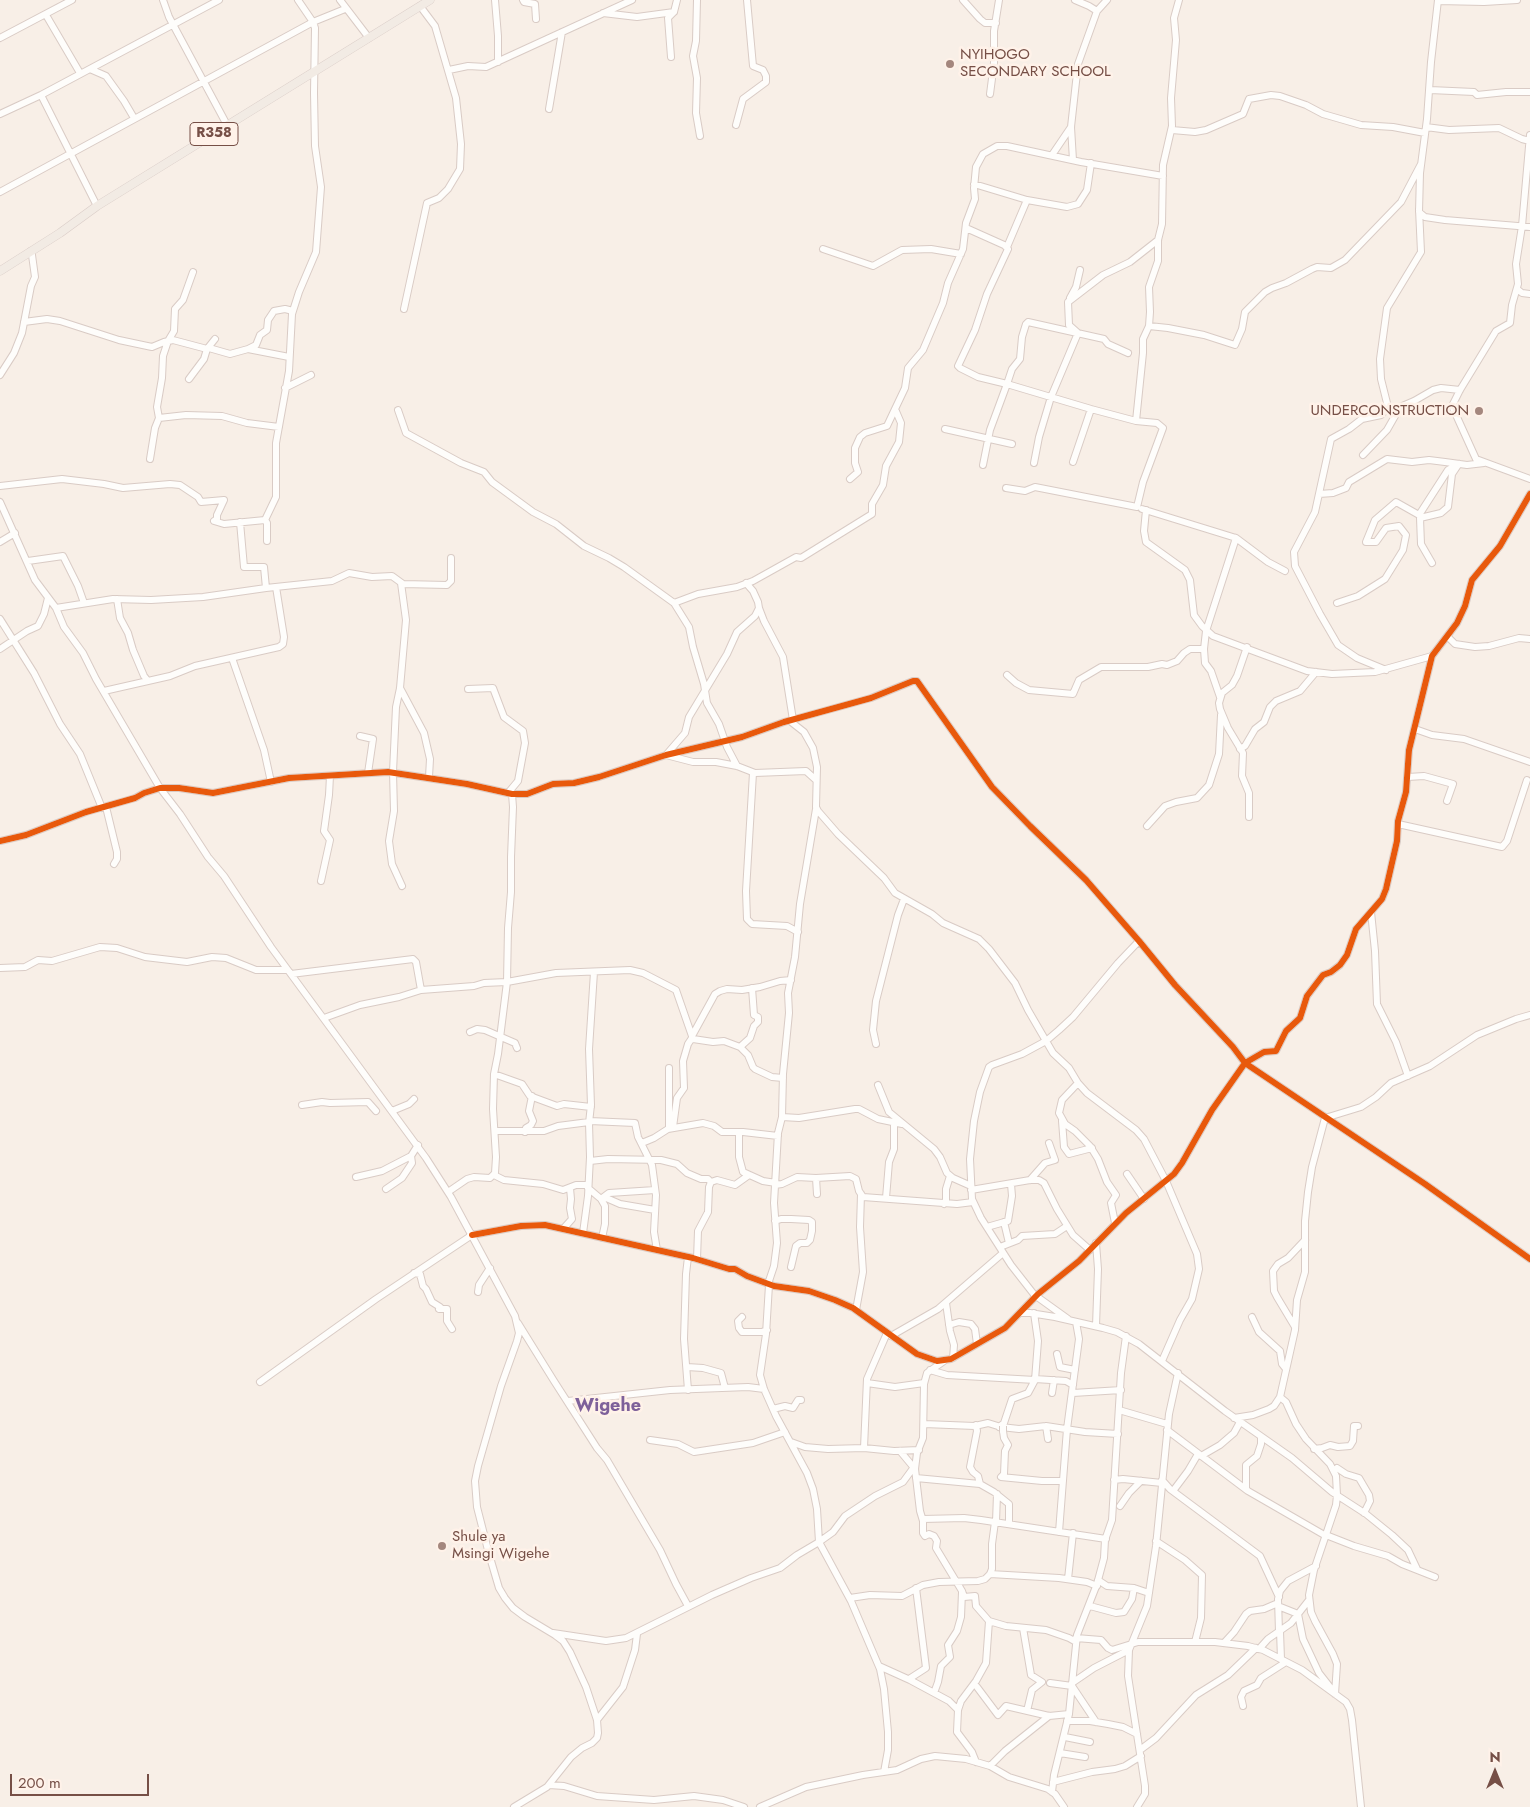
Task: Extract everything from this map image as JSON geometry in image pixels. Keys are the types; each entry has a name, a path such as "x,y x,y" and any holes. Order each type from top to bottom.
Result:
{"main road":[{"name":"R358","path":"0,270 60,233 97,206 430,0"}],"street":[{"path":"163,0 167,13 227,125"},
{"path":"0,114 41,95 219,0"},
{"path":"267,541 266,520 276,497 276,451 289,371 293,311 314,258 317,242 321,183 315,146 313,22 298,0"},
{"path":"338,0 368,38"},
{"path":"495,0 498,62"},
{"path":"523,0 524,2 535,4 536,19"},
{"path":"449,70 469,66 484,68 632,0"},
{"path":"671,56 668,18 674,12 677,0"},
{"path":"697,0 696,41 693,56 697,78 696,113 700,136"},
{"path":"736,125 742,100 766,82 763,70 754,67 747,0"},
{"path":"963,0 970,3 985,23 996,23"},
{"path":"990,94 994,63 994,31 999,0"},
{"path":"1075,0 1097,12"},
{"path":"1072,160 1071,127 1078,64 1097,12 1107,0"},
{"path":"1136,421 1143,339 1148,326 1150,312 1149,287 1158,261 1158,240 1162,220 1164,158 1172,130 1171,98 1176,40 1174,18 1179,0"},
{"path":"1387,409 1387,398 1381,380 1380,359 1387,308 1421,252 1418,209 1421,164 1438,0 1484,2 1517,0"},
{"path":"2,34 46,15 70,1"},
{"path":"404,309 427,202 439,198 448,189 460,171 461,144 457,103 449,70 435,26 420,6"},
{"path":"0,192 313,22 345,9"},
{"path":"603,13 637,17 674,12"},
{"path":"46,15 80,73"},
{"path":"549,108 562,32"},
{"path":"90,69 106,76 134,118"},
{"path":"1430,90 1477,94 1530,92"},
{"path":"41,95 97,206"},
{"path":"1172,130 1195,132 1206,130 1243,114 1249,99 1271,95 1280,96 1323,114 1361,125 1425,130 1499,128 1530,141"},
{"path":"1052,156 1071,127"},
{"path":"1530,135 1522,226 1516,264 1518,280 1510,324 1496,331 1452,404 1474,458 1530,479"},
{"path":"850,479 858,472 854,448 860,437 887,426 905,388 908,368 923,350 943,303 948,282 965,245 966,228 974,204 977,164 983,154 997,146 1007,146 1163,176"},
{"path":"974,184 1026,200 1067,207 1078,204 1087,190 1091,163"},
{"path":"1148,326 1204,335 1235,345 1249,308 1272,288 1317,267 1331,268 1345,260 1402,202 1421,164"},
{"path":"1026,200 1006,256 987,294 975,330 958,366 978,377 1136,421 1157,423 1163,428 1143,482 1137,507"},
{"path":"1418,209 1426,217 1530,227"},
{"path":"966,228 1008,247"},
{"path":"1068,302 1103,275 1130,262 1158,240"},
{"path":"823,249 873,266 902,250 931,249 961,254"},
{"path":"0,375 14,353 22,333 31,286 35,277 31,251"},
{"path":"1078,333 1069,325 1068,302 1076,287 1080,270"},
{"path":"150,459 155,428 159,418 157,407 162,378 163,356 174,331 175,308 183,300 193,272"},
{"path":"1517,289 1522,293 1530,294"},
{"path":"24,322 47,319 60,321 119,340 152,347 168,341 230,354 256,345 260,335 267,330 268,320 274,312 285,309 293,311"},
{"path":"983,465 990,430 1012,369 1018,364 1020,359 1022,337 1027,322 1104,339 1111,346 1128,353"},
{"path":"1034,463 1039,437 1051,397 1078,333"},
{"path":"189,379 216,339"},
{"path":"248,349 289,357"},
{"path":"285,388 311,375"},
{"path":"1386,670 1357,658 1338,645 1296,566 1294,552 1315,512 1331,439 1350,429 1362,419 1381,415 1387,409 1397,408 1419,399 1433,390 1441,388 1460,390"},
{"path":"1363,455 1387,430 1397,408"},
{"path":"674,603 698,594 746,584 797,557 801,558 872,514 872,504 883,484 886,466 898,442 901,423 895,409"},
{"path":"1073,462 1091,409"},
{"path":"398,410 406,433 461,463 484,472 492,482 533,512 556,524 584,546 624,567 674,603 689,627 707,703 738,766"},
{"path":"159,418 186,415 222,416 247,423 279,427"},
{"path":"945,429 1012,444"},
{"path":"1319,494 1333,493 1347,488 1349,482 1388,459 1475,465 1485,463"},
{"path":"1432,563 1421,544 1420,518 1441,513 1448,507 1452,474 1459,464"},
{"path":"1338,604 1358,596 1385,579 1403,550 1406,535 1399,526 1386,528 1376,542 1366,542 1375,520 1396,502 1419,515 1448,470 1459,464"},
{"path":"0,486 62,479 123,488 170,484 180,485 183,489 190,491 201,502 224,500 217,519 214,521 222,524 266,520"},
{"path":"1006,488 1025,491 1034,488 1137,507 1236,538 1268,562 1284,571"},
{"path":"260,1382 376,1299 472,1234 534,1225 545,1225 583,1232 697,1259 729,1269 735,1269 768,1284 809,1291 856,1310 917,1354 937,1360 952,1358 1005,1328 1036,1296 1072,1268 1115,1223 1166,1181 1182,1163 1212,1110 1245,1063 1264,1052 1277,1050 1286,1031 1300,1018 1308,996 1323,975 1332,972 1344,960 1350,949 1356,929 1384,896 1406,792 1409,750 1432,656 1448,637 1460,617 1472,580 1500,546 1530,494"},
{"path":"0,502 35,580 56,608 64,627 83,653 160,788 180,814 208,857 224,876 253,922 289,972 418,1145 472,1234 518,1322 598,1448 608,1460 657,1544 688,1606"},
{"path":"1519,512 1530,509"},
{"path":"1146,510 1144,526 1146,542 1185,570 1190,580 1194,615 1206,631 1213,636 1247,647 1307,671 1332,674 1355,674 1386,670 1432,656"},
{"path":"240,522 244,567 264,567 266,588"},
{"path":"0,542 15,533"},
{"path":"1147,826 1165,806 1197,798 1209,785 1219,754 1220,697 1211,671 1205,663 1204,648 1206,631 1236,538"},
{"path":"28,561 63,556 84,603"},
{"path":"56,608 75,607 84,603 117,599 151,600 203,597 332,581 345,574 353,573 372,577 392,576 401,583 440,586 449,584 452,581 451,558"},
{"path":"401,583 406,620 400,688 396,707 392,772 394,811 389,841 392,863 402,886"},
{"path":"746,584 756,597 759,608 783,657 791,720 804,732 812,746 816,761 816,809 800,904 798,932 788,993 789,1013 783,1078 782,1117 778,1136 774,1211 777,1243 774,1266 768,1284 766,1330 760,1369 764,1389 807,1473 816,1499 819,1542 850,1598 879,1666 884,1689 888,1732 888,1750 884,1772"},
{"path":"104,691 170,676 195,666 280,647 284,637 276,587"},
{"path":"0,649 38,626 44,614 48,598"},
{"path":"117,599 119,614 128,632 144,676 148,681"},
{"path":"666,755 685,733 689,718 727,654 737,632 751,621 759,608"},
{"path":"0,619 34,673 60,724 80,754 104,807 118,854 114,864"},
{"path":"1448,637 1456,644 1475,647 1489,646 1519,638 1530,639"},
{"path":"1220,697 1232,685 1247,647"},
{"path":"1007,675 1016,683 1029,690 1073,694 1079,680 1101,667 1162,664 1167,666 1177,661 1190,648 1204,648"},
{"path":"232,658 264,750 271,782"},
{"path":"1240,749 1255,729 1264,722 1270,707 1276,701 1300,691 1316,672"},
{"path":"0,841 26,835 104,807 139,797 144,793 160,788 179,788 213,793 289,778 392,772 429,777 510,794 527,794 553,784 574,783 599,778 666,755 752,734 791,720 871,698 912,681 918,681 992,787 1086,880 1175,985 1245,1063 1476,1218 1530,1259"},
{"path":"400,688 424,734 430,759 429,777"},
{"path":"468,689 493,688 504,717 523,731 525,743 518,781 510,794 514,807 511,892 507,982 494,1074 493,1109 496,1157 494,1175"},
{"path":"1220,709 1243,755 1242,776 1249,793 1249,817"},
{"path":"1415,729 1464,739 1530,762"},
{"path":"360,736 373,739 368,773"},
{"path":"666,755 693,762 716,762 738,766 753,773 768,774 803,771 816,780"},
{"path":"753,773 746,891 747,919 752,924 787,926 798,932"},
{"path":"321,881 330,840 324,831 330,795 330,776"},
{"path":"1408,777 1424,776 1452,784 1447,801"},
{"path":"1398,824 1502,847 1507,842 1527,780"},
{"path":"816,809 838,834 881,875 896,893 924,909 943,923 983,943 1011,976 1053,1053 1069,1068 1078,1083 1087,1092 1136,1130 1144,1139 1166,1181 1197,1254 1199,1269 1192,1299 1180,1320 1162,1361"},
{"path":"876,1044 873,1030 876,1002 898,915 904,899"},
{"path":"1371,912 1377,1004 1396,1042 1408,1076"},
{"path":"1079,1334 1073,1322 1036,1296 1011,1265 973,1202 970,1159 974,1120 980,1092 989,1067 1017,1056 1046,1041 1068,1023 1139,941"},
{"path":"0,968 25,967 38,960 52,961 100,947 117,948 138,956 187,962 212,956 226,958 256,970 289,972 413,959 416,962 421,990"},
{"path":"324,1018 360,1005 399,997 421,990 469,987 550,974 584,971 637,971 678,992 692,1037"},
{"path":"583,1232 590,1161 589,1048 594,972"},
{"path":"671,1128 677,1098 684,1088 683,1061 688,1044 716,994 723,989 742,990 773,982 791,980"},
{"path":"740,1047 750,1038 754,1026 758,1022 758,1017 754,1015 752,988"},
{"path":"1325,1118 1361,1107 1376,1097 1391,1082 1430,1066 1477,1035 1530,1015"},
{"path":"470,1032 479,1029 515,1043 517,1048"},
{"path":"692,1037 713,1042 724,1042 740,1047 748,1055 755,1069 772,1077 783,1078"},
{"path":"669,1068 671,1128"},
{"path":"494,1074 524,1085 526,1091 532,1096 557,1106 564,1104 591,1107"},
{"path":"1078,1083 1062,1100 1059,1113 1062,1120 1064,1147 1068,1153 1072,1154 1092,1148"},
{"path":"878,1085 889,1112 934,1149 950,1176 971,1188 1039,1180 1044,1183 1067,1226 1079,1242 1090,1250"},
{"path":"525,1132 526,1128 533,1121 529,1112 532,1096"},
{"path":"302,1105 322,1102 368,1102 376,1113 409,1104 414,1099"},
{"path":"782,1117 799,1118 859,1109 878,1119 903,1124"},
{"path":"1237,1420 1269,1410 1280,1396 1296,1328 1297,1300 1305,1272 1305,1206 1314,1158 1325,1118"},
{"path":"1062,1120 1082,1136 1098,1159 1107,1182 1116,1195 1112,1204 1115,1223"},
{"path":"495,1131 544,1131 558,1126 590,1122 633,1122 652,1165 655,1190 654,1232 657,1250"},
{"path":"642,1143 671,1128 707,1123 722,1132 778,1136"},
{"path":"886,1198 889,1162 894,1149 894,1123"},
{"path":"739,1132 740,1163 743,1172 749,1175 776,1184 782,1184 797,1177 853,1177 856,1179 861,1194 860,1226 864,1267 856,1310"},
{"path":"1030,1180 1045,1163 1054,1160 1049,1143"},
{"path":"356,1177 382,1171 411,1156 418,1145"},
{"path":"386,1188 402,1178 412,1163 411,1156"},
{"path":"590,1161 649,1159 677,1164 687,1172 701,1179 708,1179 711,1182"},
{"path":"1127,1174 1144,1199"},
{"path":"494,1175 504,1180 543,1184 563,1190 576,1185 588,1186 602,1198 620,1204 655,1210"},
{"path":"448,1192 468,1179 474,1177 490,1178 494,1175"},
{"path":"711,1182 716,1180 735,1185 749,1175"},
{"path":"944,1204 950,1176"},
{"path":"816,1178 817,1194"},
{"path":"697,1259 698,1231 708,1212 711,1182"},
{"path":"987,1226 1009,1220 1012,1196 1011,1184"},
{"path":"563,1229 572,1219 570,1188"},
{"path":"602,1198 608,1193 655,1190"},
{"path":"861,1194 868,1197 944,1204 973,1202"},
{"path":"602,1198 605,1206 602,1238"},
{"path":"775,1221 791,1219 809,1220 812,1222 810,1240 807,1243 800,1243 796,1246 791,1267"},
{"path":"1004,1222 1009,1243"},
{"path":"864,1448 867,1383 889,1334 924,1318 946,1303 1009,1243 1018,1240 1022,1236 1055,1234 1067,1226"},
{"path":"1296,1328 1274,1291 1273,1271 1278,1264 1288,1258 1305,1240"},
{"path":"1096,1242 1098,1269 1096,1326"},
{"path":"688,1257 684,1318 688,1390"},
{"path":"478,1292 480,1283 490,1268"},
{"path":"414,1273 420,1274 422,1286 426,1289 432,1302 440,1306 439,1309 447,1309 447,1321 452,1329"},
{"path":"946,1303 954,1345 952,1358"},
{"path":"1021,1313 1034,1313 1096,1326 1126,1336 1139,1344 1237,1420 1292,1458 1318,1482 1364,1513 1401,1543 1412,1556 1417,1569"},
{"path":"1034,1313 1038,1341 1035,1379 1028,1393 1012,1399 1002,1428 1004,1438 1008,1444 1005,1451 1004,1474 1001,1477 1063,1481"},
{"path":"742,1316 738,1321 738,1328 742,1332 762,1332 766,1330"},
{"path":"1252,1317 1259,1332 1280,1351 1282,1364 1286,1369"},
{"path":"514,1807 549,1785 575,1753 597,1738 597,1720 578,1666 563,1641 525,1617 513,1608 505,1598 489,1554 477,1507 475,1481 478,1466 501,1386 519,1333 518,1322"},
{"path":"949,1325 959,1322 971,1324 975,1330 977,1344"},
{"path":"1059,1532 1067,1429 1079,1334 1086,1325"},
{"path":"1052,1792 1068,1718 1076,1640 1098,1583 1106,1539 1112,1520 1120,1390 1126,1336"},
{"path":"1056,1354 1060,1368 1075,1370"},
{"path":"944,1360 927,1373 924,1383 924,1424 915,1468 923,1533 925,1536 929,1534 934,1536 937,1540 936,1548 964,1597 975,1596 976,1606 989,1621 1006,1626 1042,1630 1048,1636 1058,1634 1076,1640 1101,1640 1112,1650 1130,1647"},
{"path":"687,1368 703,1368 721,1372 725,1388"},
{"path":"930,1370 947,1376 1054,1380 1066,1381 1073,1385"},
{"path":"1137,1807 1145,1794 1145,1786 1128,1676 1130,1647 1144,1616 1149,1593 1167,1427 1178,1373"},
{"path":"1052,1393 1054,1380"},
{"path":"867,1383 895,1387 924,1383"},
{"path":"568,1401 688,1390 756,1387 764,1389"},
{"path":"1073,1393 1120,1390"},
{"path":"1280,1396 1284,1398 1296,1424 1334,1470 1337,1482 1338,1495 1316,1566 1310,1600 1315,1621 1337,1664 1335,1694"},
{"path":"773,1409 785,1406 793,1408 798,1400 801,1400"},
{"path":"1119,1410 1167,1427 1199,1455 1246,1489 1326,1536 1388,1556 1402,1564 1435,1577"},
{"path":"1173,1491 1199,1455 1220,1445 1234,1434 1237,1420"},
{"path":"924,1424 978,1427 988,1423 1002,1428 1024,1429 1046,1426 1085,1432 1118,1434"},
{"path":"1046,1426 1048,1439"},
{"path":"1314,1448 1330,1445 1338,1447 1350,1446 1354,1441 1354,1426 1358,1426"},
{"path":"978,1427 970,1467 978,1476 980,1484"},
{"path":"650,1440 678,1444 694,1452 753,1443 785,1432"},
{"path":"1246,1489 1246,1467 1249,1461 1257,1456 1261,1437"},
{"path":"791,1442 805,1447 822,1449 919,1450"},
{"path":"900,1451 915,1468"},
{"path":"553,1633 606,1640 620,1640 636,1634 688,1606 745,1580 780,1568 833,1532 845,1516 875,1496 903,1482 915,1468"},
{"path":"1337,1468 1346,1474 1359,1478 1369,1495 1370,1501 1364,1513"},
{"path":"916,1478 980,1484 1009,1504 1009,1524"},
{"path":"1114,1480 1162,1482 1260,1556 1278,1602 1298,1614 1302,1639 1319,1673 1335,1694"},
{"path":"1120,1506 1141,1480"},
{"path":"990,1574 992,1569 992,1544 996,1522 997,1494"},
{"path":"922,1519 964,1518 1106,1539"},
{"path":"1068,1579 1073,1533"},
{"path":"1156,1542 1185,1560 1202,1575 1201,1618 1195,1642"},
{"path":"1283,1660 1279,1631 1278,1602 1280,1591 1288,1581 1316,1566"},
{"path":"850,1598 870,1595 902,1596 922,1585 955,1580 978,1581 990,1574 1068,1579 1098,1583 1106,1586 1134,1588 1149,1593"},
{"path":"909,1679 926,1668 916,1588"},
{"path":"1090,1606 1116,1613 1124,1612 1132,1599 1134,1588"},
{"path":"934,1693 941,1666 950,1658 948,1645 957,1631 962,1617 962,1591"},
{"path":"1053,1782 1125,1766 1156,1738 1196,1695 1228,1676 1268,1639 1291,1623 1310,1600"},
{"path":"1224,1643 1246,1614 1250,1611 1264,1609 1278,1602"},
{"path":"976,1762 972,1752 957,1732 958,1710 961,1701 976,1681 986,1663 989,1621"},
{"path":"1023,1628 1031,1675 1042,1682 1032,1690 1027,1711"},
{"path":"597,1720 624,1687 635,1650 636,1634"},
{"path":"1050,1683 1072,1684 1094,1668 1138,1642 1224,1643 1258,1649 1302,1670 1348,1704 1352,1716 1361,1807"},
{"path":"1243,1706 1242,1697 1244,1691 1257,1685 1261,1678 1283,1660"},
{"path":"879,1666 909,1679 949,1702 958,1710"},
{"path":"1072,1684 1096,1722"},
{"path":"977,1687 998,1715 1006,1706 1049,1716 1123,1727 1137,1734"},
{"path":"990,1766 1005,1751 1049,1716"},
{"path":"1064,1737 1090,1742"},
{"path":"1060,1753 1085,1757"},
{"path":"760,1807 806,1787 896,1770 921,1758 935,1756 966,1759 990,1766 1009,1777 1041,1786 1052,1792 1064,1807"},
{"path":"549,1785 564,1786 597,1796 654,1800 694,1796 723,1800 744,1807"}],"cycle path":[{"path":"472,1235 521,1226 545,1225 735,1269 747,1276 774,1286 809,1291 853,1308 917,1354 937,1361 951,1359 1005,1328 1038,1294 1079,1261 1126,1213 1174,1174 1212,1110 1245,1063 1264,1052 1276,1051 1286,1031 1300,1018 1307,996 1323,975 1340,965 1347,955 1356,929 1382,899 1386,889 1397,841 1398,821 1406,792 1409,750 1432,656 1457,623 1465,606 1472,580 1500,546 1530,494"},
{"path":"0,841 26,835 86,812 135,798 160,788 179,788 213,793 289,778 388,772 467,784 512,794 527,794 553,784 574,783 599,777 666,755 742,737 784,722 871,698 917,681 992,787 1086,880 1175,985 1233,1047 1245,1063 1425,1184 1530,1259"}],"place":[{"name":"NYIHOGO SECONDARY SCHOOL","path":"950,64"},
{"name":"UNDERCONSTRUCTION","path":"1479,411"},
{"name":"Shule ya Msingi Wigehe","path":"442,1546"}],"district":[{"name":"Wigehe","path":"608,1407"}]}
